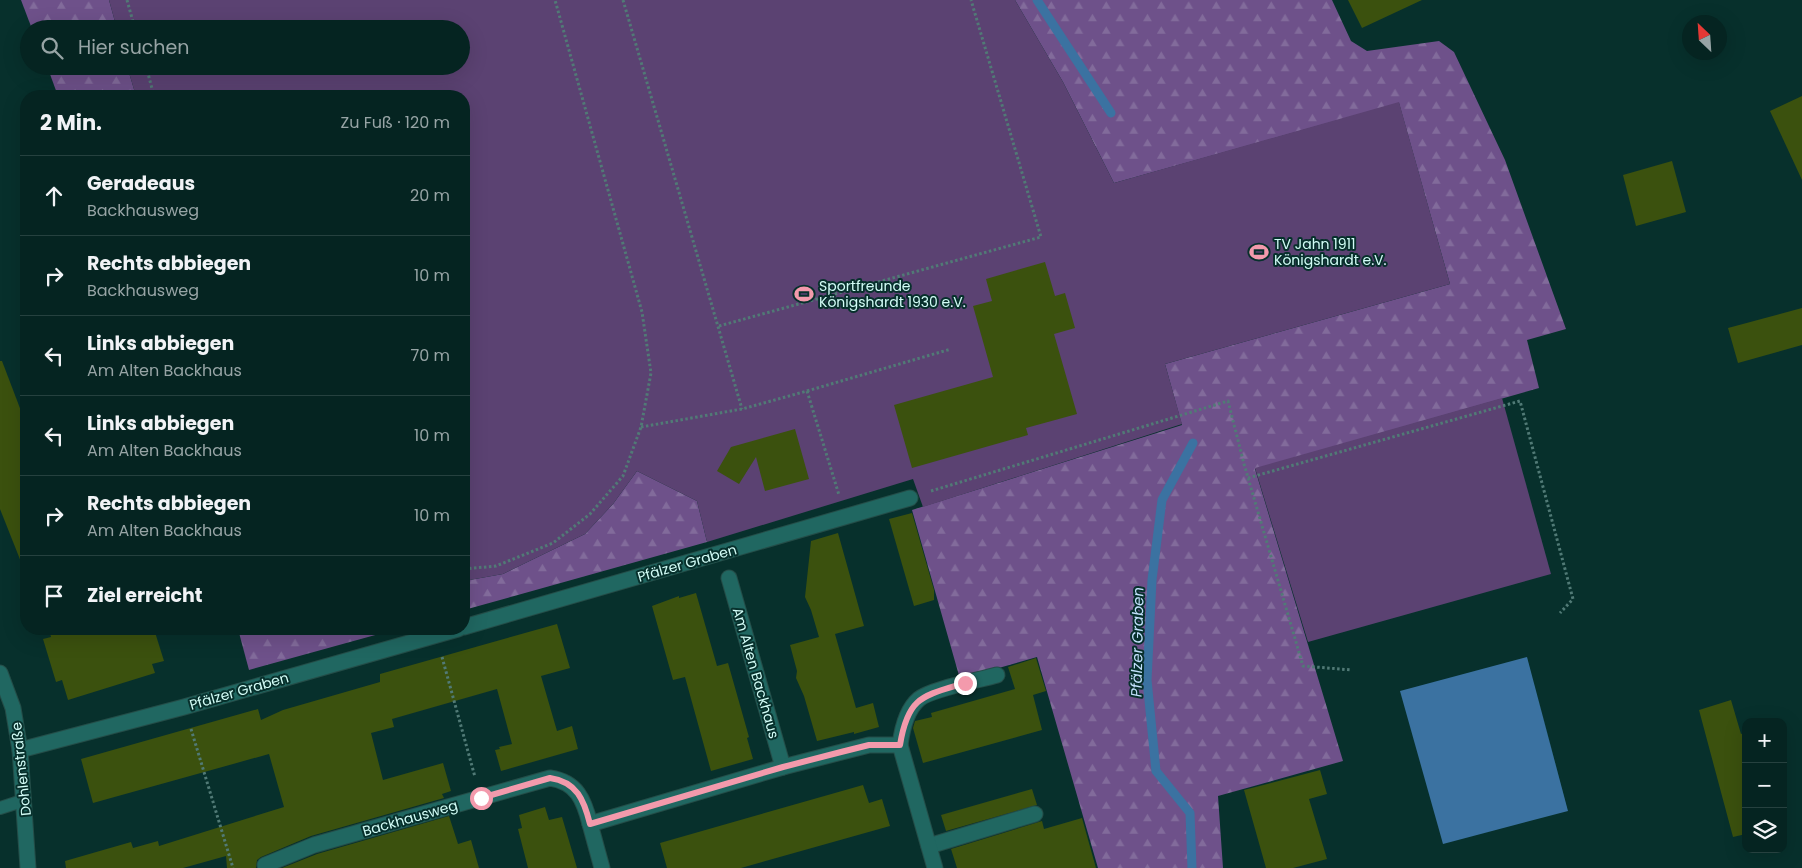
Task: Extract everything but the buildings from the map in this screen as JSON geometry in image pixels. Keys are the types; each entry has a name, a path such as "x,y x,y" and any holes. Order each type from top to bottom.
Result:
{"street":[{"name":"Pfälzer Graben","path":"470,625 910,498"},
{"name":"Am Alten Backhaus","path":"729,578 783,767"},
{"name":"Pfälzer Graben","path":"20,750 184,707 436,635"},
{"name":"Dohlenstraße","path":"0,674 13,708 20,750 25,800 28,868"},
{"path":"935,868 900,745 903,727 910,712 919,700 930,694 997,675"},
{"path":"602,868 590,824 783,767 869,745 900,745"},
{"name":"Backhausweg","path":"261,867 314,844 550,778 559,779 574,789 583,799 590,824"},
{"path":"929,846 1035,814"}],"lane":[{"path":"0,808 25,800"}],"path":[{"path":"128,0 133,20"},
{"path":"470,568 496,566 553,543 590,514 623,476 641,427 651,373 642,312 555,0"},
{"path":"623,0 742,408"},
{"path":"718,326 1041,237 971,0"},
{"path":"148,75 152,90"},
{"path":"641,427 742,408 951,349"},
{"path":"807,391 846,517"},
{"path":"910,498 1228,401 1248,478 1303,666 1352,670"},
{"path":"1248,478 1520,401 1573,599 1560,613"},
{"path":"436,635 481,798"},
{"path":"184,707 233,868"}],"green space":[{"path":"21,0 109,0 115,20 29,20"},
{"path":"1015,0 1332,0 1351,41 1367,51 1439,41 1454,52 1505,160 1566,329 1527,340 1539,388 1255,469 1343,761 1218,796 1223,868 1098,868 1037,657 960,679 912,510 1182,425 1165,364 1450,284 1399,103 1114,183 1063,82"},
{"path":"50,75 130,75 134,90 56,90"},
{"path":"637,471 697,501 707,542 470,608 470,580 503,574 585,534 613,504"},
{"path":"240,635 375,635 249,670"}],"shaded area":[{"name":"Sportfreunde Königshardt 1930 e.V.","path":"109,0 1015,0 1063,82 1114,183 1399,102 1450,284 1165,364 1182,424 923,507 913,479 707,542 697,501 637,471 613,504 585,534 503,574 470,580 470,90 134,90 130,75 470,75 470,20 115,20"},
{"path":"1502,398 1551,574 1308,642 1255,468"}],"water":[{"path":"1527,657 1568,811 1443,844 1400,691"}],"waterway":[{"name":"Pfälzer Graben","path":"1037,0 1111,113"},
{"name":"Pfälzer Graben","path":"1192,868 1190,813 1156,771 1147,680 1152,580 1162,500 1193,443"}],"place":[{"name":"TV Jahn 1911 Königshardt e.V.","path":"1259,252"},
{"name":"Sportfreunde Königshardt 1930 e.V.","path":"804,294"}],"route":[{"path":"481,798 550,778 559,779 578,792 583,799 590,824 783,767 841,752 869,745 900,745 903,727 910,712 919,700 930,694 965,683"}]}
